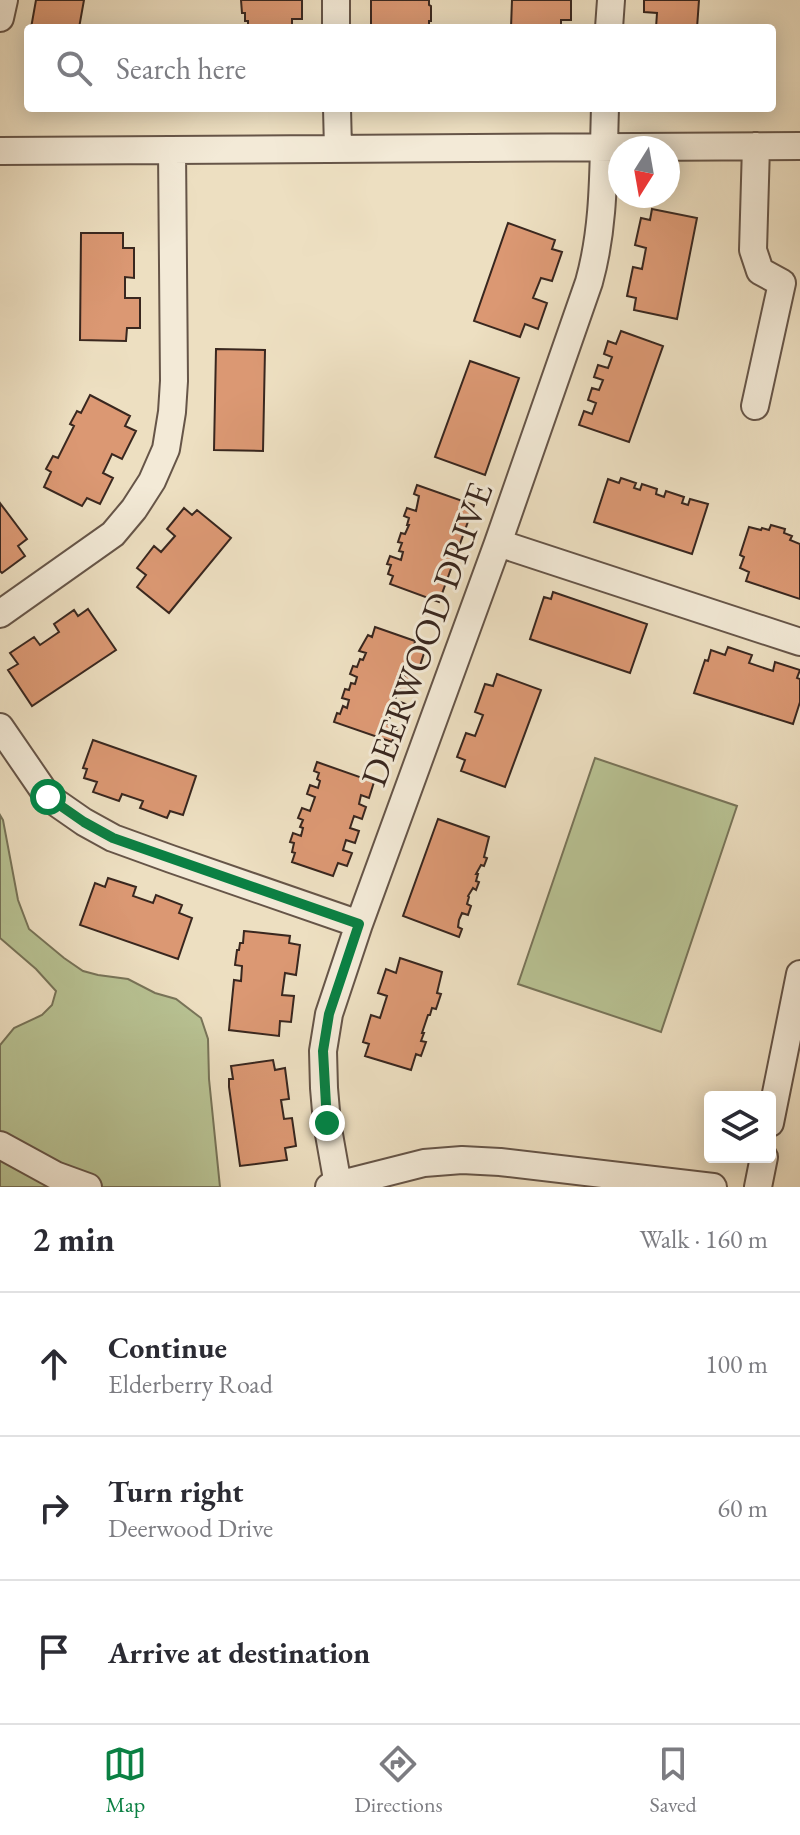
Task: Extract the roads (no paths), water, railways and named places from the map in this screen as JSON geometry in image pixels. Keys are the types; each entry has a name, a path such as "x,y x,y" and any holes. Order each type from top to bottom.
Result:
{"street":[{"path":"0,18 4,0"},
{"path":"336,0 336,24"},
{"path":"609,24 611,0"},
{"path":"337,112 338,149"},
{"name":"DEERWOOD DRIVE","path":"334,1186 323,1051 329,1014 498,543 597,254 602,216 605,112"},
{"path":"755,406 782,283 760,271 753,250 756,146"},
{"path":"0,151 800,146"},
{"path":"0,614 113,534 152,481 166,449 174,381 172,150"},
{"path":"498,543 800,642"},
{"path":"0,727 48,797 113,838 359,924"},
{"path":"776,1093 800,974"},
{"path":"0,1145 55,1175 88,1187"},
{"path":"334,1186 424,1163 462,1160 713,1187"},
{"path":"758,1187 763,1163"}]}
